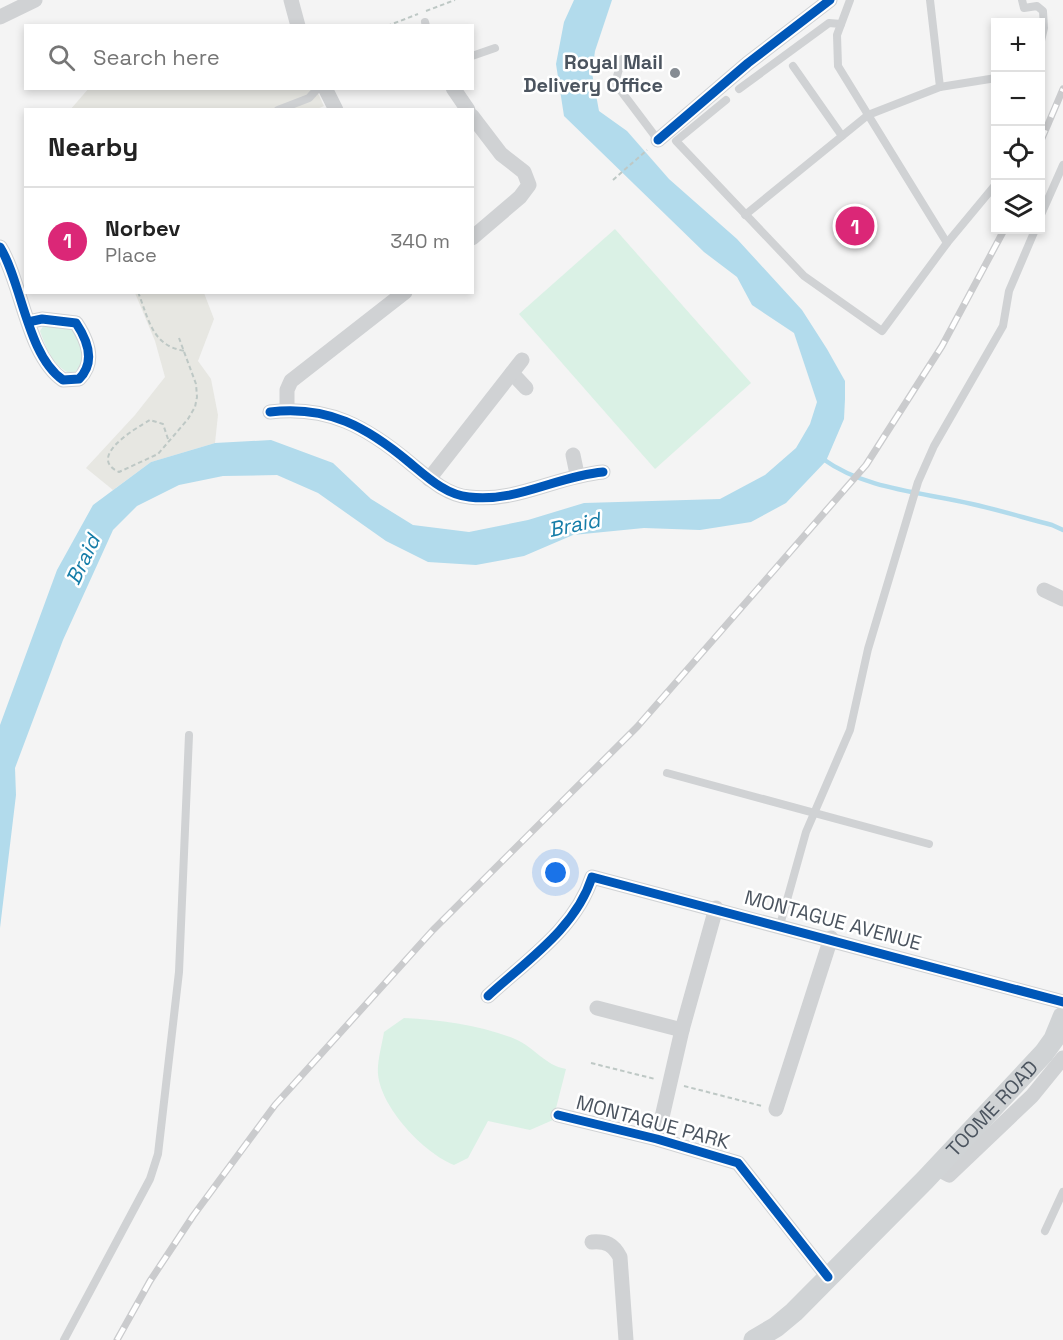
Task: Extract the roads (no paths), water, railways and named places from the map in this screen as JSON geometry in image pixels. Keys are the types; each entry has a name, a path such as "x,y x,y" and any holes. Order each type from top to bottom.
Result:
{"main road":[{"name":"TOOME ROAD","path":"754,1340 776,1327 794,1312 1020,1080 1060,1048 1063,1017"}],"street":[{"path":"0,17 35,0"},
{"path":"291,0 297,24"},
{"path":"655,143 748,63 830,0"},
{"path":"326,90 335,108"},
{"path":"454,90 467,108"},
{"path":"474,119 493,145 527,176 530,185 520,198 474,236"},
{"path":"0,247 28,322 55,374 71,381 79,379 86,373 89,362 88,347 76,324 42,319 28,322"},
{"path":"287,410 287,390 291,381 402,294"},
{"path":"429,479 522,360"},
{"path":"512,373 526,388"},
{"path":"270,412 287,410 334,415 366,430 429,479 447,490 468,497 511,496 577,474 603,472"},
{"path":"573,455 577,474"},
{"path":"1044,590 1063,599"},
{"name":"MONTAGUE AVENUE","path":"488,996 565,926 577,911 592,877 716,908 1063,1002"},
{"name":"MONTAGUE PARK","path":"657,1139 682,1030 716,908"},
{"path":"776,1109 831,939"},
{"path":"597,1008 682,1030"},
{"name":"MONTAGUE PARK","path":"558,1115 657,1139 738,1163 828,1277"},
{"path":"592,1242 602,1242 612,1246 620,1257 626,1340"}],"lane":[{"path":"850,0 837,35 838,66 946,243"},
{"path":"930,0 940,87"},
{"path":"1023,0 1024,8 1037,6 1043,12 1043,18"},
{"path":"739,89 828,23 842,24"},
{"path":"474,55 495,48"},
{"path":"622,59 615,83 655,143"},
{"path":"793,66 842,136"},
{"path":"745,215 868,115 940,87 991,79"},
{"path":"283,108 309,98 316,90"},
{"path":"726,100 676,141 804,276 882,331 946,243 991,190"},
{"path":"1045,208 1063,165"},
{"path":"780,925 814,812 850,730 868,649 918,482 934,446 1003,326 1008,291 1033,234"},
{"path":"64,1340 150,1179 158,1154 179,972 189,735"},
{"path":"667,773 929,844"},
{"path":"1045,1231 1063,1192"}],"water":[{"name":"Braid","path":"574,0 612,0 595,51 592,73 599,111 627,131 669,179 737,239 802,310 845,381 844,419 826,461 786,503 751,522 700,530 644,528 573,535 524,556 476,565 428,562 386,541 318,493 277,475 223,476 179,485 137,506 113,530 63,640 15,768 16,795 0,928 0,725 57,570 93,505 151,462 215,443 271,440 333,463 371,499 413,525 469,532 528,520 584,503 720,499 765,475 796,448 810,424 817,402 794,333 752,305 737,277 704,252 564,116 556,64 564,22"}],"waterway":[{"path":"823,459 876,484 982,506 1063,530"}],"railway":[{"path":"1045,131 1063,89"},
{"path":"117,1340 150,1281 193,1216 275,1105 433,930 637,727 866,465 942,346 1002,234"}],"place":[{"name":"Royal Mail Delivery Office","path":"675,73"},
{"name":"Norbev","path":"855,226"}]}
